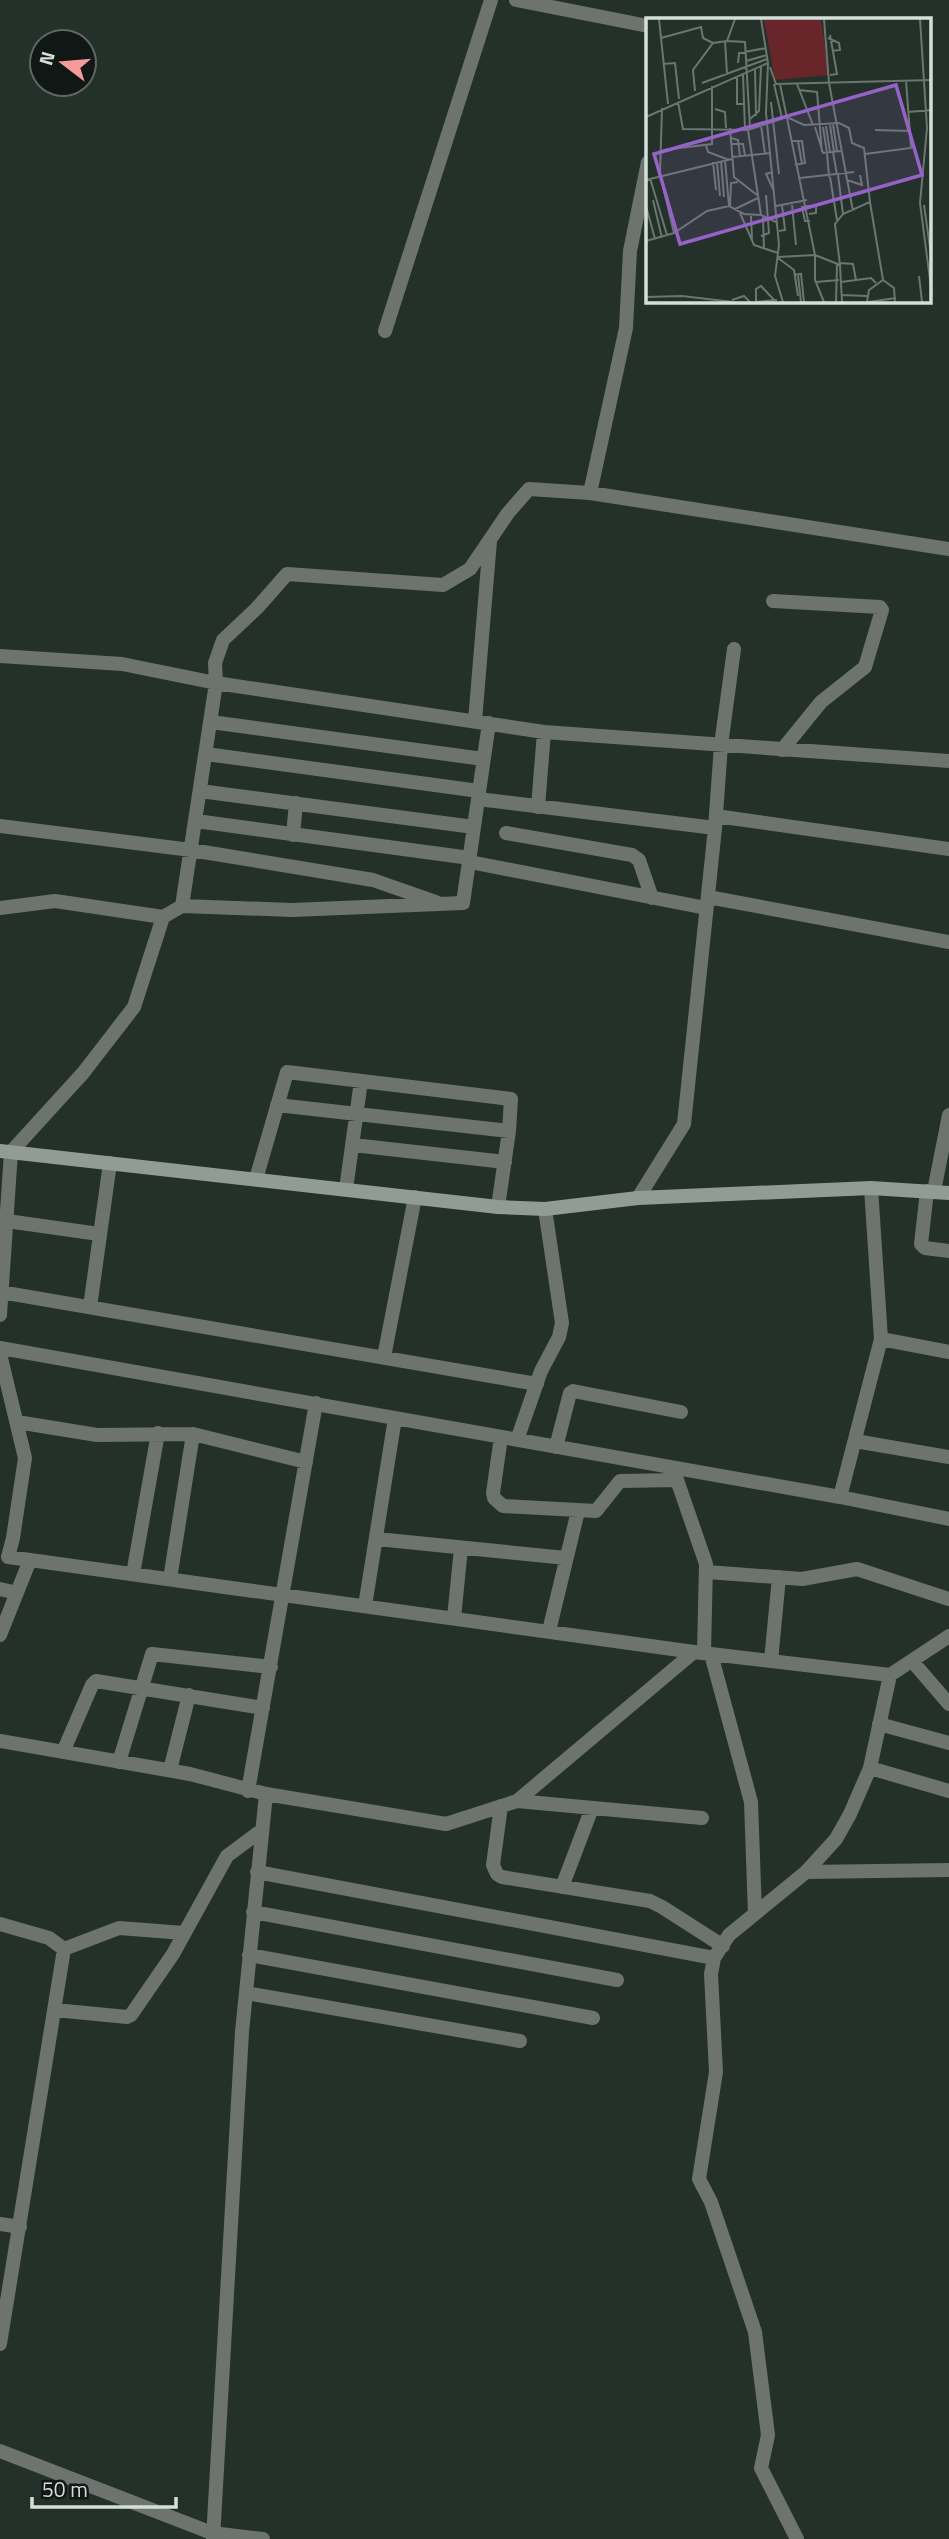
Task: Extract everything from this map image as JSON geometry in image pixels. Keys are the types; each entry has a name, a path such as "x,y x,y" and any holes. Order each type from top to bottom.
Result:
{"street":[{"path":"385,331 491,0"},
{"path":"516,0 646,26"},
{"path":"590,493 626,328 630,251 646,172"},
{"path":"182,906 211,722 216,684 215,663 223,640 257,608 287,573 443,585 470,569 508,513 529,489 590,493 949,549"},
{"path":"0,1315 6,1151 83,1073 134,1007 163,918 182,906 292,910 464,902 483,759 482,722 490,539"},
{"path":"774,601 880,607 883,611 865,667 821,702 782,750"},
{"path":"638,1198 684,1124 721,745 734,649"},
{"path":"0,656 122,664 216,684 544,732 949,761"},
{"path":"211,722 483,759"},
{"path":"538,807 544,732"},
{"path":"206,754 478,795 538,807 715,822 949,849"},
{"path":"200,791 474,827"},
{"path":"293,835 296,803"},
{"path":"196,821 470,860 652,898 707,903 949,942"},
{"path":"0,826 191,850 373,880 444,905"},
{"path":"506,833 632,855 639,860 652,898"},
{"path":"0,908 55,901 163,918"},
{"path":"256,1179 287,1072 511,1099 498,1207"},
{"path":"346,1189 361,1081"},
{"path":"277,1105 509,1131"},
{"path":"949,1115 921,1244 925,1248 949,1251"},
{"path":"353,1145 505,1162"},
{"path":"6,1151 498,1207 545,1209 638,1198 871,1188 949,1194"},
{"path":"90,1307 110,1163"},
{"path":"841,1497 881,1339 871,1188"},
{"path":"384,1357 415,1197"},
{"path":"517,1440 544,1365 559,1337 562,1322 545,1209"},
{"path":"5,1212 100,1234"},
{"path":"1,1292 537,1384"},
{"path":"881,1339 949,1352"},
{"path":"0,1348 556,1447 674,1474 841,1497 949,1519"},
{"path":"0,1354 25,1458 7,1535 8,1557 703,1653 890,1675 949,1636"},
{"path":"556,1447 570,1393 575,1391 681,1412"},
{"path":"248,1791 316,1403"},
{"path":"365,1606 396,1418"},
{"path":"17,1422 97,1435 193,1434 306,1462"},
{"path":"133,1574 158,1433"},
{"path":"170,1579 193,1434"},
{"path":"501,1437 493,1493 498,1503 503,1506 598,1511 617,1483 623,1480 674,1474"},
{"path":"855,1441 949,1457"},
{"path":"674,1474 704,1556 706,1572 703,1653 751,1802 755,1914"},
{"path":"549,1631 578,1511"},
{"path":"377,1539 566,1558"},
{"path":"454,1618 461,1548"},
{"path":"0,1635 30,1560"},
{"path":"706,1572 808,1578 857,1569 949,1599"},
{"path":"771,1661 779,1577"},
{"path":"0,1589 17,1593"},
{"path":"119,1762 154,1653 271,1667"},
{"path":"0,1741 190,1774 248,1791 446,1824 517,1801 703,1653"},
{"path":"912,1661 949,1703"},
{"path":"797,2539 761,2468 768,2435 755,2332 712,2202 699,2179 716,2072 711,1974 729,1935 806,1872 836,1839 870,1768 890,1675"},
{"path":"63,1752 94,1682 263,1708"},
{"path":"170,1770 189,1695"},
{"path":"879,1724 949,1743"},
{"path":"870,1768 949,1791"},
{"path":"213,2536 246,1993 266,1794"},
{"path":"517,1801 702,1818"},
{"path":"501,1806 493,1865 497,1874 650,1901 719,1952"},
{"path":"562,1886 592,1808"},
{"path":"55,2010 127,2017 131,2015 168,1962 227,1856 262,1830"},
{"path":"806,1872 949,1870"},
{"path":"257,1872 719,1952"},
{"path":"253,1912 617,1980"},
{"path":"0,1924 49,1938 64,1949"},
{"path":"64,1949 119,1928 184,1933"},
{"path":"0,2344 64,1949"},
{"path":"250,1955 593,2018"},
{"path":"246,1993 520,2041"},
{"path":"0,2224 20,2227"},
{"path":"0,2451 213,2536 263,2539"}]}
